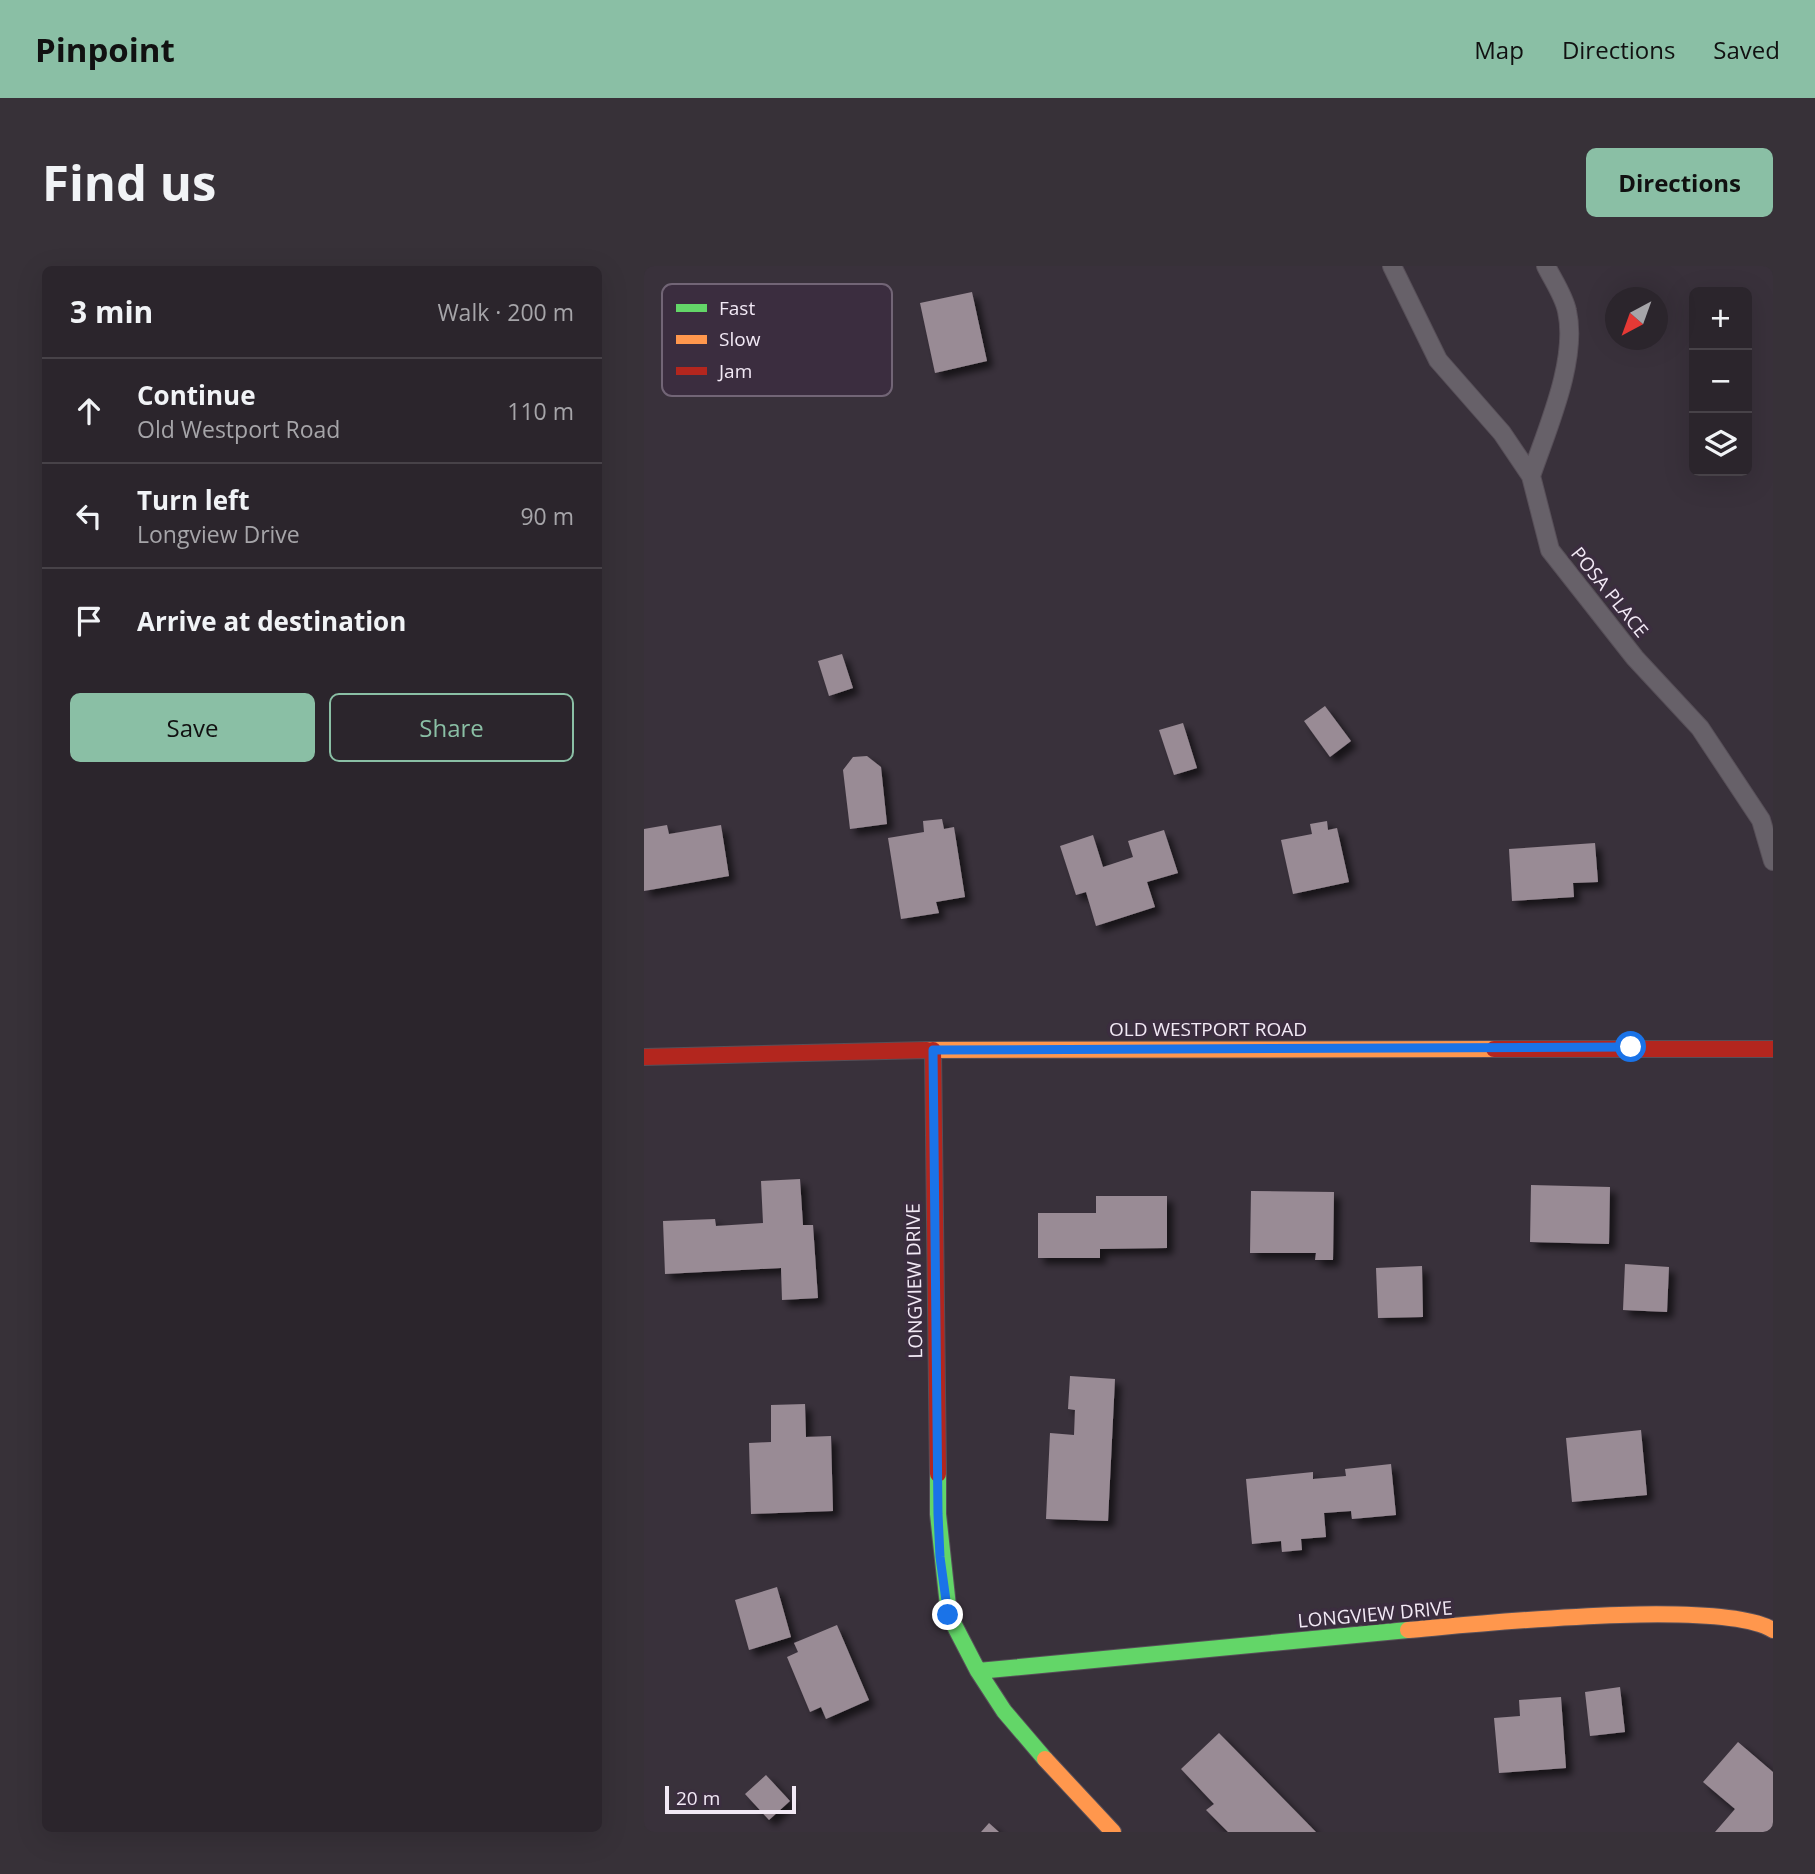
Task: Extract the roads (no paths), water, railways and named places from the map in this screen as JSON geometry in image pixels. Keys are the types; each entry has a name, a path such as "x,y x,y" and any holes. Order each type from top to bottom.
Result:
{"street":[{"name":"OLD WESTPORT ROAD","path":"644,1057 933,1050 1773,1049"},
{"name":"LONGVIEW DRIVE","path":"933,1050 940,1557 948,1615 978,1671 1004,1711 1112,1832"},
{"name":"LONGVIEW DRIVE","path":"978,1671 1387,1632 1669,1616 1737,1619 1768,1625 1773,1630"}],"lane":[{"name":"POSA PLACE","path":"1392,266 1438,360 1502,433 1531,476 1550,550 1635,658 1700,728 1761,820 1773,862"},
{"path":"1531,476 1557,397 1568,347 1567,310 1546,266"}]}
